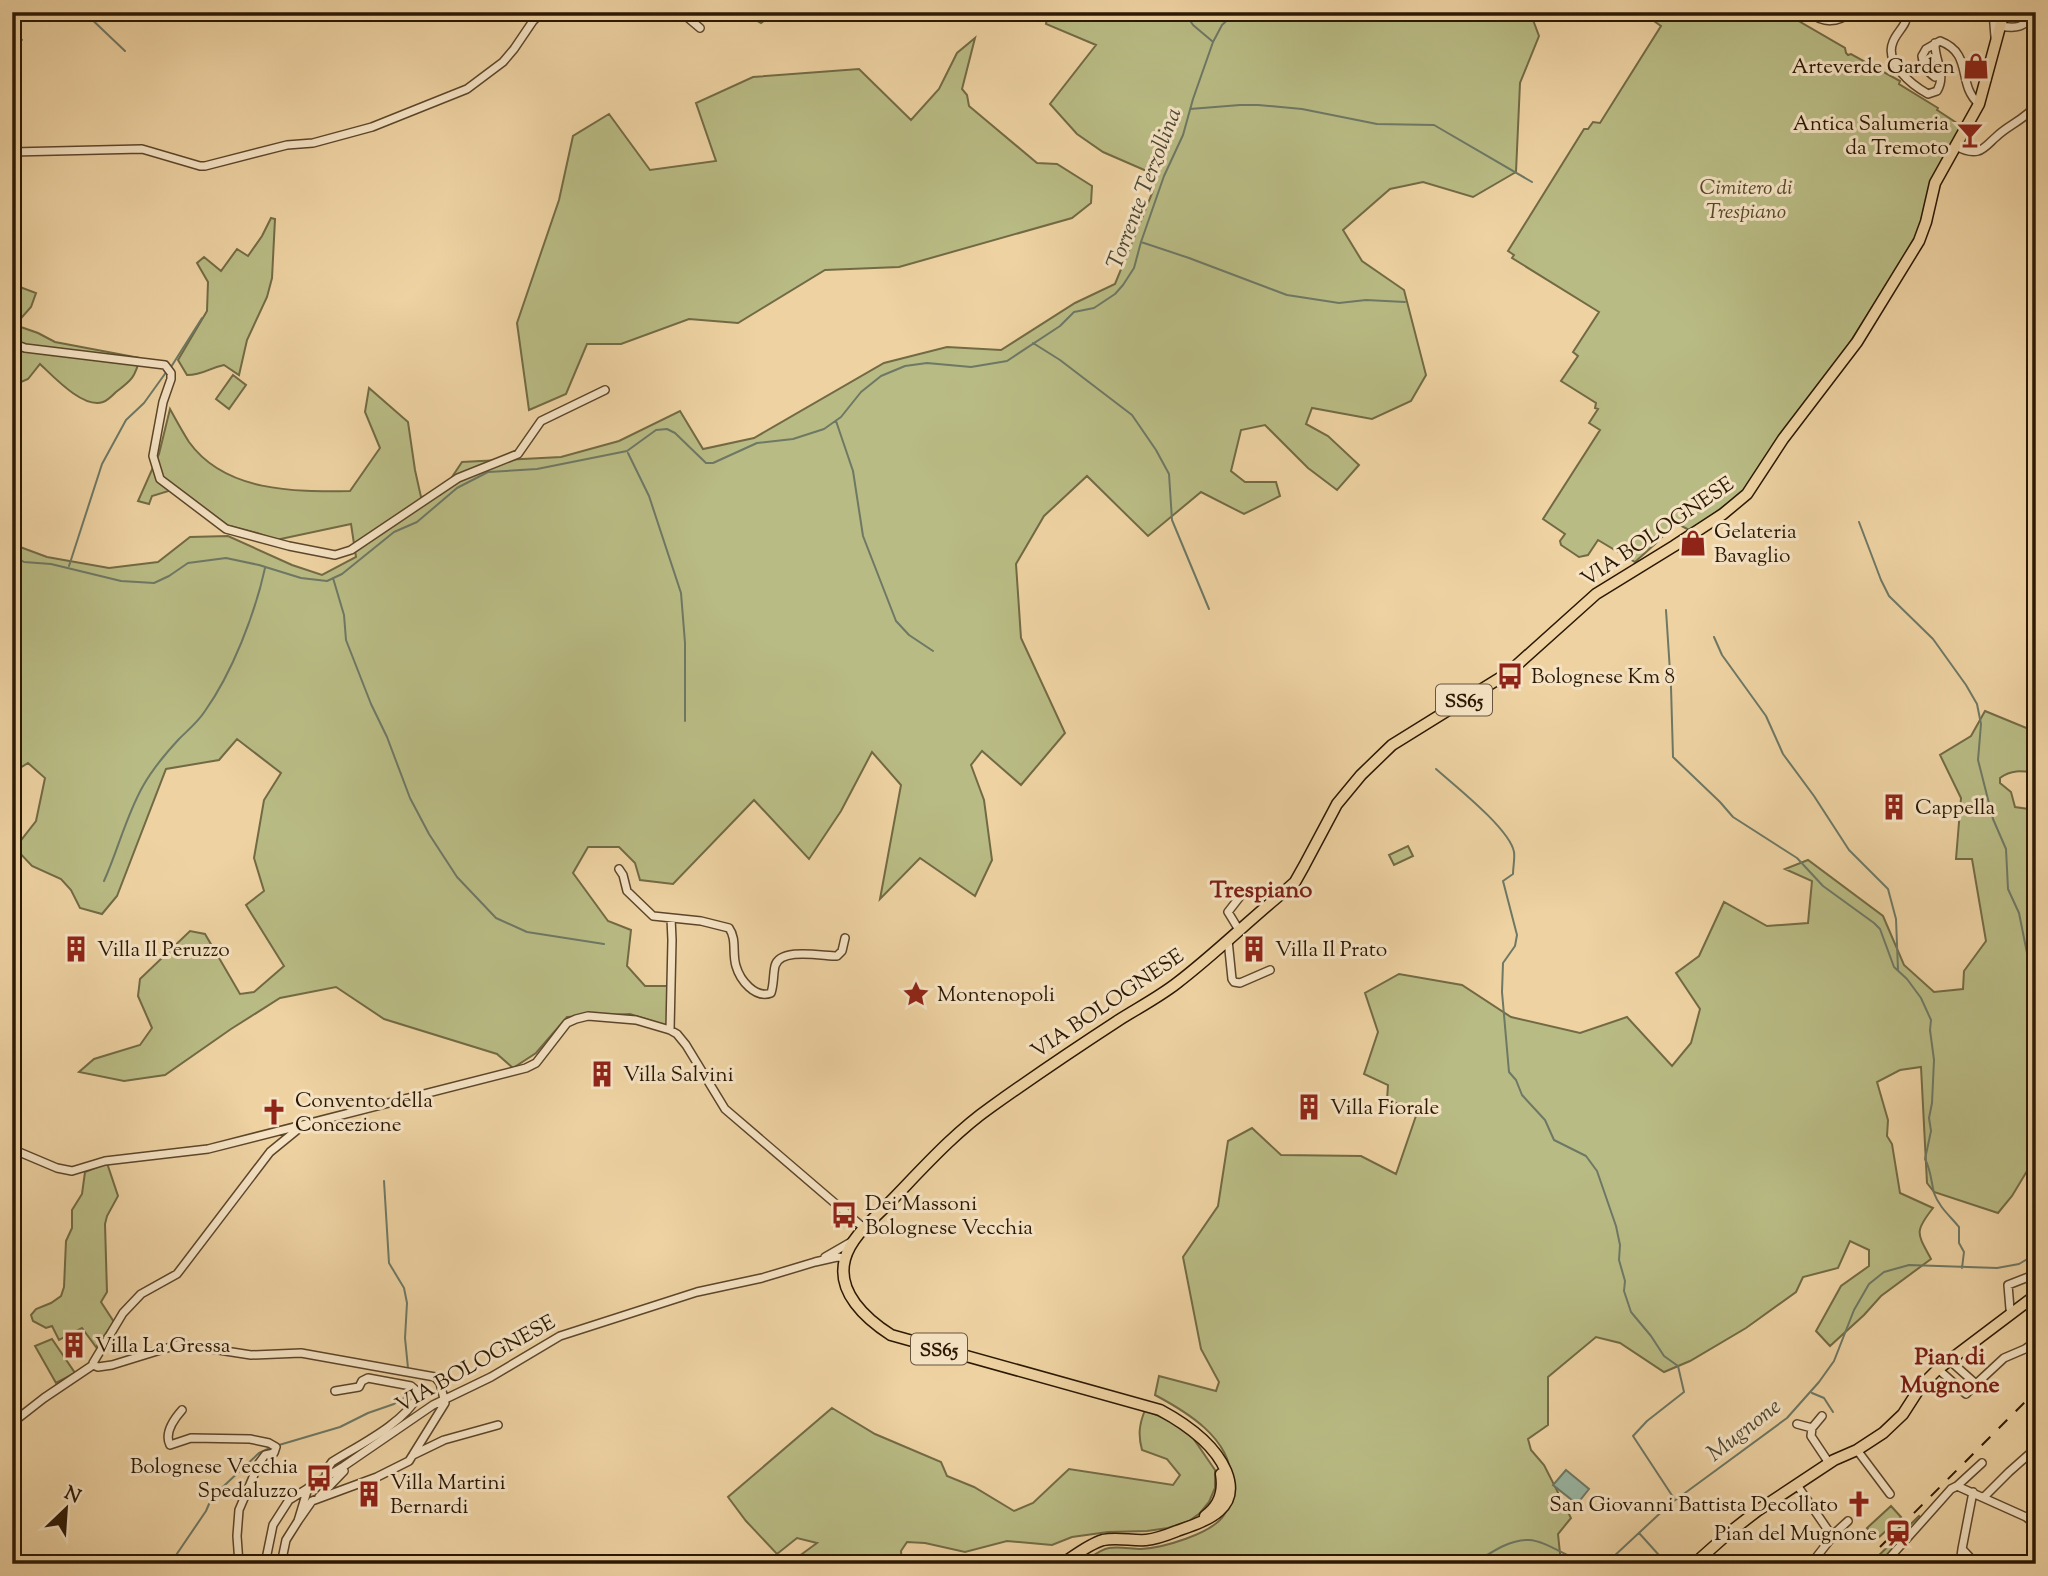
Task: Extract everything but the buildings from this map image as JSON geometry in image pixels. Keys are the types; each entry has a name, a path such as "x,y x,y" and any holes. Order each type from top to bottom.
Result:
{"main road":[{"name":"VIA BOLOGNESE","path":"842,1255 949,1142 989,1108 1165,992 1295,881 1337,804 1361,775 1392,745 1508,673 1595,594 1674,546 1747,494 1783,439 1857,342 1919,240 1936,183 1979,104 2004,12"},
{"name":"SS65","path":"842,1255 844,1279 854,1303 870,1321 891,1335 1160,1410 1178,1419 1204,1441 1221,1473 1222,1483 1219,1500 1209,1514 1177,1531 1148,1540 1101,1541 1062,1564"},
{"path":"1694,1564 1737,1527 1829,1463 1859,1449 1897,1421 1921,1386 1938,1368 2036,1295"}],"street":[{"path":"12,152 142,149 200,166 287,145 313,143 372,127 467,89 503,62 542,12"},
{"path":"681,12 700,28"},
{"path":"1809,12 1827,21 1838,21 1852,12"},
{"path":"1907,12 1903,27 1892,44 1892,58 1896,66 1928,94 1940,88 1942,73 1935,51 1936,43"},
{"path":"1993,12 1996,41"},
{"path":"2000,26 2023,26 2036,16"},
{"path":"1942,73 1935,77 1929,73 1922,61 1926,49 1940,41 1956,49 1968,87 1979,104"},
{"path":"1956,146 1968,152 1983,149 2036,105"},
{"path":"12,342 25,348 159,363 169,370 171,379 163,402 153,456 160,479 226,529 335,555 351,551 458,478 517,454 541,421 605,390"},
{"path":"619,869 627,891 653,916 701,921 729,928 734,939 735,964 741,977 749,988 761,994 771,993 775,962 780,957 801,953 837,956 842,951 845,938"},
{"path":"1239,930 1228,912 1242,894"},
{"path":"670,1030 673,940 671,918"},
{"path":"1228,940 1234,982 1240,983 1269,970"},
{"path":"12,1149 57,1168 72,1171 105,1161 208,1149 526,1068 536,1063 566,1023 576,1019 588,1016 636,1020 677,1034 725,1109 865,1229"},
{"path":"12,1423 93,1365 123,1313 141,1294 177,1274 271,1152 298,1130 298,1127"},
{"name":"VIA BOLOGNESE","path":"265,1564 273,1525 289,1500 445,1399 491,1377 560,1336 697,1292 762,1278 842,1255"},
{"path":"2012,1313 2008,1285 2036,1274"},
{"path":"1938,1368 1966,1394 2004,1358 2036,1341"},
{"path":"93,1365 111,1365 180,1344 251,1355 301,1353 435,1377 440,1383 445,1403 409,1461 377,1477 312,1501 286,1541 281,1564"},
{"path":"1949,1360 1976,1384"},
{"name":"VIA BOLOGNESE","path":"327,1476 327,1469 332,1462 396,1420 408,1410 418,1395 411,1386 368,1378 362,1381 359,1387 335,1391"},
{"path":"182,1410 168,1434 170,1445 191,1438 250,1439 276,1447 274,1453 265,1455 260,1463 239,1510 239,1564"},
{"path":"1822,1416 1812,1428 1811,1436 1829,1463"},
{"path":"1797,1424 1812,1428"},
{"path":"411,1456 444,1440 498,1425"},
{"path":"1984,1497 2036,1448"},
{"path":"1859,1449 1866,1464 1890,1494"},
{"path":"1884,1564 1951,1489 1958,1486 1982,1463"},
{"path":"319,1498 344,1471"},
{"path":"1797,1485 1832,1536"},
{"path":"1958,1486 2026,1517 2036,1525"},
{"path":"298,1521 309,1488"},
{"path":"1960,1564 1973,1492"},
{"path":"1811,1564 1832,1536 1848,1521"},
{"path":"1962,1549 1976,1564"}],"green space":[{"path":"742,12 776,12 761,23"},
{"path":"1048,12 1530,12 1539,36 1520,83 1516,172 1473,197 1423,182 1390,189 1343,230 1362,261 1404,290 1426,375 1411,401 1372,419 1312,408 1306,424 1328,436 1359,465 1337,490 1308,468 1265,425 1241,430 1231,471 1245,482 1276,482 1280,496 1244,514 1201,492 1148,536 1087,476 1044,516 1016,564 1021,638 1065,733 1021,785 982,751 971,765 984,800 992,860 975,896 920,858 880,899 901,785 872,752 841,811 809,859 754,800 673,884 640,880 635,863 619,847 588,847 573,873 608,921 631,930 627,966 645,986 667,986 667,1026 630,1014 567,1017 536,1053 513,1068 497,1054 384,1019 336,987 280,998 165,1075 124,1081 79,1072 94,1059 140,1045 152,1028 138,996 140,979 190,931 205,934 240,994 254,992 284,966 246,905 264,891 254,858 264,800 281,773 237,739 219,760 166,769 117,896 102,914 80,908 71,890 61,879 32,866 15,848 36,821 45,778 28,763 12,773 12,544 47,557 109,568 158,562 190,537 228,536 292,565 322,575 356,557 351,524 276,540 227,525 178,488 152,496 149,504 138,501 159,454 170,409 189,442 204,459 221,471 262,486 306,491 350,491 380,448 365,412 369,388 408,422 421,497 440,495 462,462 561,457 619,441 680,411 703,449 754,438 884,363 947,347 1001,350 1075,303 1115,284 1153,191 1149,172 1103,152 1077,134 1050,104 1096,45 1046,24"},
{"name":"Cimitero di Trespiano","path":"1641,12 1783,12 1845,48 1848,55 1851,54 1900,81 1899,84 1963,127 1931,183 1914,241 1839,360 1744,491 1691,531 1676,523 1635,562 1598,540 1588,555 1579,557 1561,545 1560,541 1565,534 1543,519 1600,430 1589,423 1598,409 1595,408 1596,403 1561,381 1578,356 1573,352 1599,312 1512,258 1514,255 1508,251 1584,129 1588,129 1593,122 1600,123 1661,26"},
{"path":"975,38 962,89 967,95 969,106 1037,163 1057,164 1092,186 1091,203 1072,218 899,267 825,270 738,323 689,319 621,344 587,344 566,394 529,410 517,323 559,200 573,136 609,114 650,170 716,161 696,103 753,77 859,69 911,120 939,89 957,53"},
{"path":"271,218 275,219 272,278 267,297 247,340 239,375 224,365 187,375 178,360 207,311 208,282 197,263 204,257 221,271 237,249 248,256"},
{"path":"12,284 36,293 31,307 15,325 55,342 140,358 132,378 106,400 95,403 69,390 40,364 28,379 12,386"},
{"path":"233,375 246,385 229,409 216,399"},
{"path":"1985,711 2036,732 2036,773 2013,772 2000,778 2000,783 2011,792 2015,807 2036,810 2036,1156 2012,1196 1998,1213 1934,1192 1927,1183 1921,1067 1900,1070 1877,1082 1888,1120 1887,1136 1892,1144 1900,1193 1933,1208 1920,1228 1920,1238 1931,1259 1881,1296 1830,1346 1816,1331 1841,1286 1869,1266 1869,1250 1850,1241 1838,1268 1803,1277 1796,1292 1746,1328 1690,1361 1664,1372 1620,1343 1596,1337 1548,1377 1548,1425 1528,1439 1531,1450 1544,1465 1571,1518 1558,1534 1561,1563 1081,1564 1106,1549 1150,1548 1186,1539 1218,1522 1228,1506 1231,1478 1223,1451 1205,1428 1193,1418 1155,1395 1159,1376 1216,1391 1219,1382 1201,1349 1183,1257 1218,1206 1228,1141 1252,1128 1281,1155 1361,1156 1396,1174 1418,1110 1387,1100 1388,1085 1364,1074 1378,1032 1365,993 1399,974 1462,985 1511,1017 1580,1033 1627,1017 1672,1066 1691,1043 1700,1009 1676,973 1699,956 1724,902 1767,926 1808,923 1812,881 1785,869 1808,860 1883,916 1904,965 1934,992 1963,989 1964,971 1986,941 1972,859 1956,859 1961,798 1940,755 1971,736"},
{"path":"1408,846 1413,856 1394,865 1389,855"},
{"path":"107,1163 118,1196 105,1224 107,1292 101,1302 114,1322 96,1347 82,1328 59,1340 52,1326 46,1328 33,1321 31,1315 36,1309 61,1296 64,1287 66,1241 72,1228 72,1210 82,1194 85,1172"},
{"path":"52,1339 75,1373 56,1383 35,1346"},
{"path":"832,1408 875,1434 941,1462 947,1476 974,1487 1014,1511 1033,1503 1069,1469 1173,1485 1180,1475 1167,1459 1142,1450 1140,1430 1145,1410 1171,1421 1193,1438 1215,1470 1215,1488 1200,1513 1189,1521 1168,1528 1072,1537 1052,1545 1007,1541 965,1552 907,1542 901,1551 902,1564 792,1564 791,1562 817,1543 797,1538 777,1554 728,1497"},
{"path":"1891,1506 1901,1517 1877,1539 1867,1528"},
{"path":"1919,1516 1921,1518 1914,1528 1880,1564 1870,1564"}],"shaded area":[{"path":"1566,1470 1589,1489 1577,1504 1553,1485"}],"waterway":[{"path":"84,12 125,51"},
{"path":"1184,12 1193,25 1212,41"},
{"name":"Torrente Terzollina","path":"12,555 24,562 51,564 121,581 154,583 188,563 226,558 301,578 327,581 342,574 394,532 417,522 457,488 488,472 537,469 627,451 656,430 667,429 675,433 706,463 713,463 757,443 793,439 824,429 841,417 861,392 881,376 905,366 927,363 971,367 1007,361 1060,326 1074,312 1094,308 1123,285 1134,268 1164,176 1183,135 1213,42 1222,25 1236,12"},
{"path":"12,36 22,40"},
{"path":"1190,109 1258,105 1302,109 1377,124 1434,125 1532,182"},
{"path":"1141,242 1287,295 1339,303 1366,300 1405,302"},
{"path":"171,367 202,318"},
{"path":"1033,343 1060,360 1132,415 1156,450 1169,474 1172,520 1209,609"},
{"path":"69,566 102,464 126,420 144,403 167,371"},
{"path":"836,421 853,471 863,536 896,621 909,635 933,651"},
{"path":"628,453 649,496 681,593 685,643 685,721"},
{"path":"1859,522 1889,596 1933,639 1977,704 1981,724 1978,760 1993,819 2006,849 2008,889 2019,913 2029,963 2032,996 2036,1006"},
{"path":"104,881 137,797 147,780 169,750 202,715 224,679 249,623 265,568"},
{"path":"333,578 344,615 346,640 371,704 387,737 410,798 457,877 496,918 527,932 604,944"},
{"path":"1666,610 1673,757 1733,817 1797,858 1823,886 1880,929 1894,967 1921,998 1931,1020 1934,1060 1929,1118 1931,1131 1925,1159 1936,1198 1959,1227 1959,1243 1964,1252 1962,1268"},
{"path":"1714,637 1722,655 1766,716 1783,754 1849,850 1888,889 1896,919 1898,970"},
{"path":"1436,769 1492,820 1510,842 1514,852 1513,874 1503,881 1517,935 1515,946 1503,963 1502,992 1509,1072 1516,1080 1522,1095 1545,1120 1554,1140 1586,1156 1597,1171 1616,1226 1620,1245 1619,1260 1625,1281 1624,1291 1631,1312 1664,1356 1678,1366 1684,1392 1647,1421 1633,1436 1675,1500"},
{"path":"384,1181 389,1263 404,1288 407,1303 405,1338 408,1368"},
{"name":"Mugnone","path":"1473,1564 1492,1552 1522,1540 1547,1545 1575,1559 1593,1564 1612,1558 1670,1504 1787,1418 1834,1361 1854,1310 1869,1284 1884,1272 1909,1265 1997,1268 2019,1264 2036,1254"},
{"path":"279,1445 340,1427 394,1404 403,1399 409,1390"},
{"path":"1812,1393 1824,1398 1833,1412"},
{"path":"170,1564 206,1511 212,1497 259,1453 270,1448"},
{"path":"1639,1533 1667,1564"}],"railway":[{"path":"1863,1564 2036,1391"}],"place":[{"name":"Arteverde Garden","path":"1976,66"},
{"name":"Antica Salumeria da Tremoto","path":"1970,135"},
{"name":"Gelateria Bavaglio","path":"1693,543"},
{"name":"Bolognese Km 8","path":"1510,676"},
{"name":"Cappella","path":"1894,807"},
{"name":"Villa Il Peruzzo","path":"76,949"},
{"name":"Villa Il Prato","path":"1254,949"},
{"name":"Montenopoli","path":"916,994"},
{"name":"Villa Salvini","path":"602,1074"},
{"name":"Villa Fiorale","path":"1309,1107"},
{"name":"Convento della Concezione","path":"274,1112"},
{"name":"Dei Massoni Bolognese Vecchia","path":"844,1215"},
{"name":"Villa La Gressa","path":"74,1345"},
{"name":"Bolognese Vecchia Spedaluzzo","path":"319,1478"},
{"name":"Villa Martini Bernardi","path":"369,1494"},
{"name":"San Giovanni Battista Decollato","path":"1859,1504"},
{"name":"Pian del Mugnone","path":"1898,1533"}],"district":[{"name":"Trespiano","path":"1261,889"},
{"name":"Pian di Mugnone","path":"1950,1370"}]}
